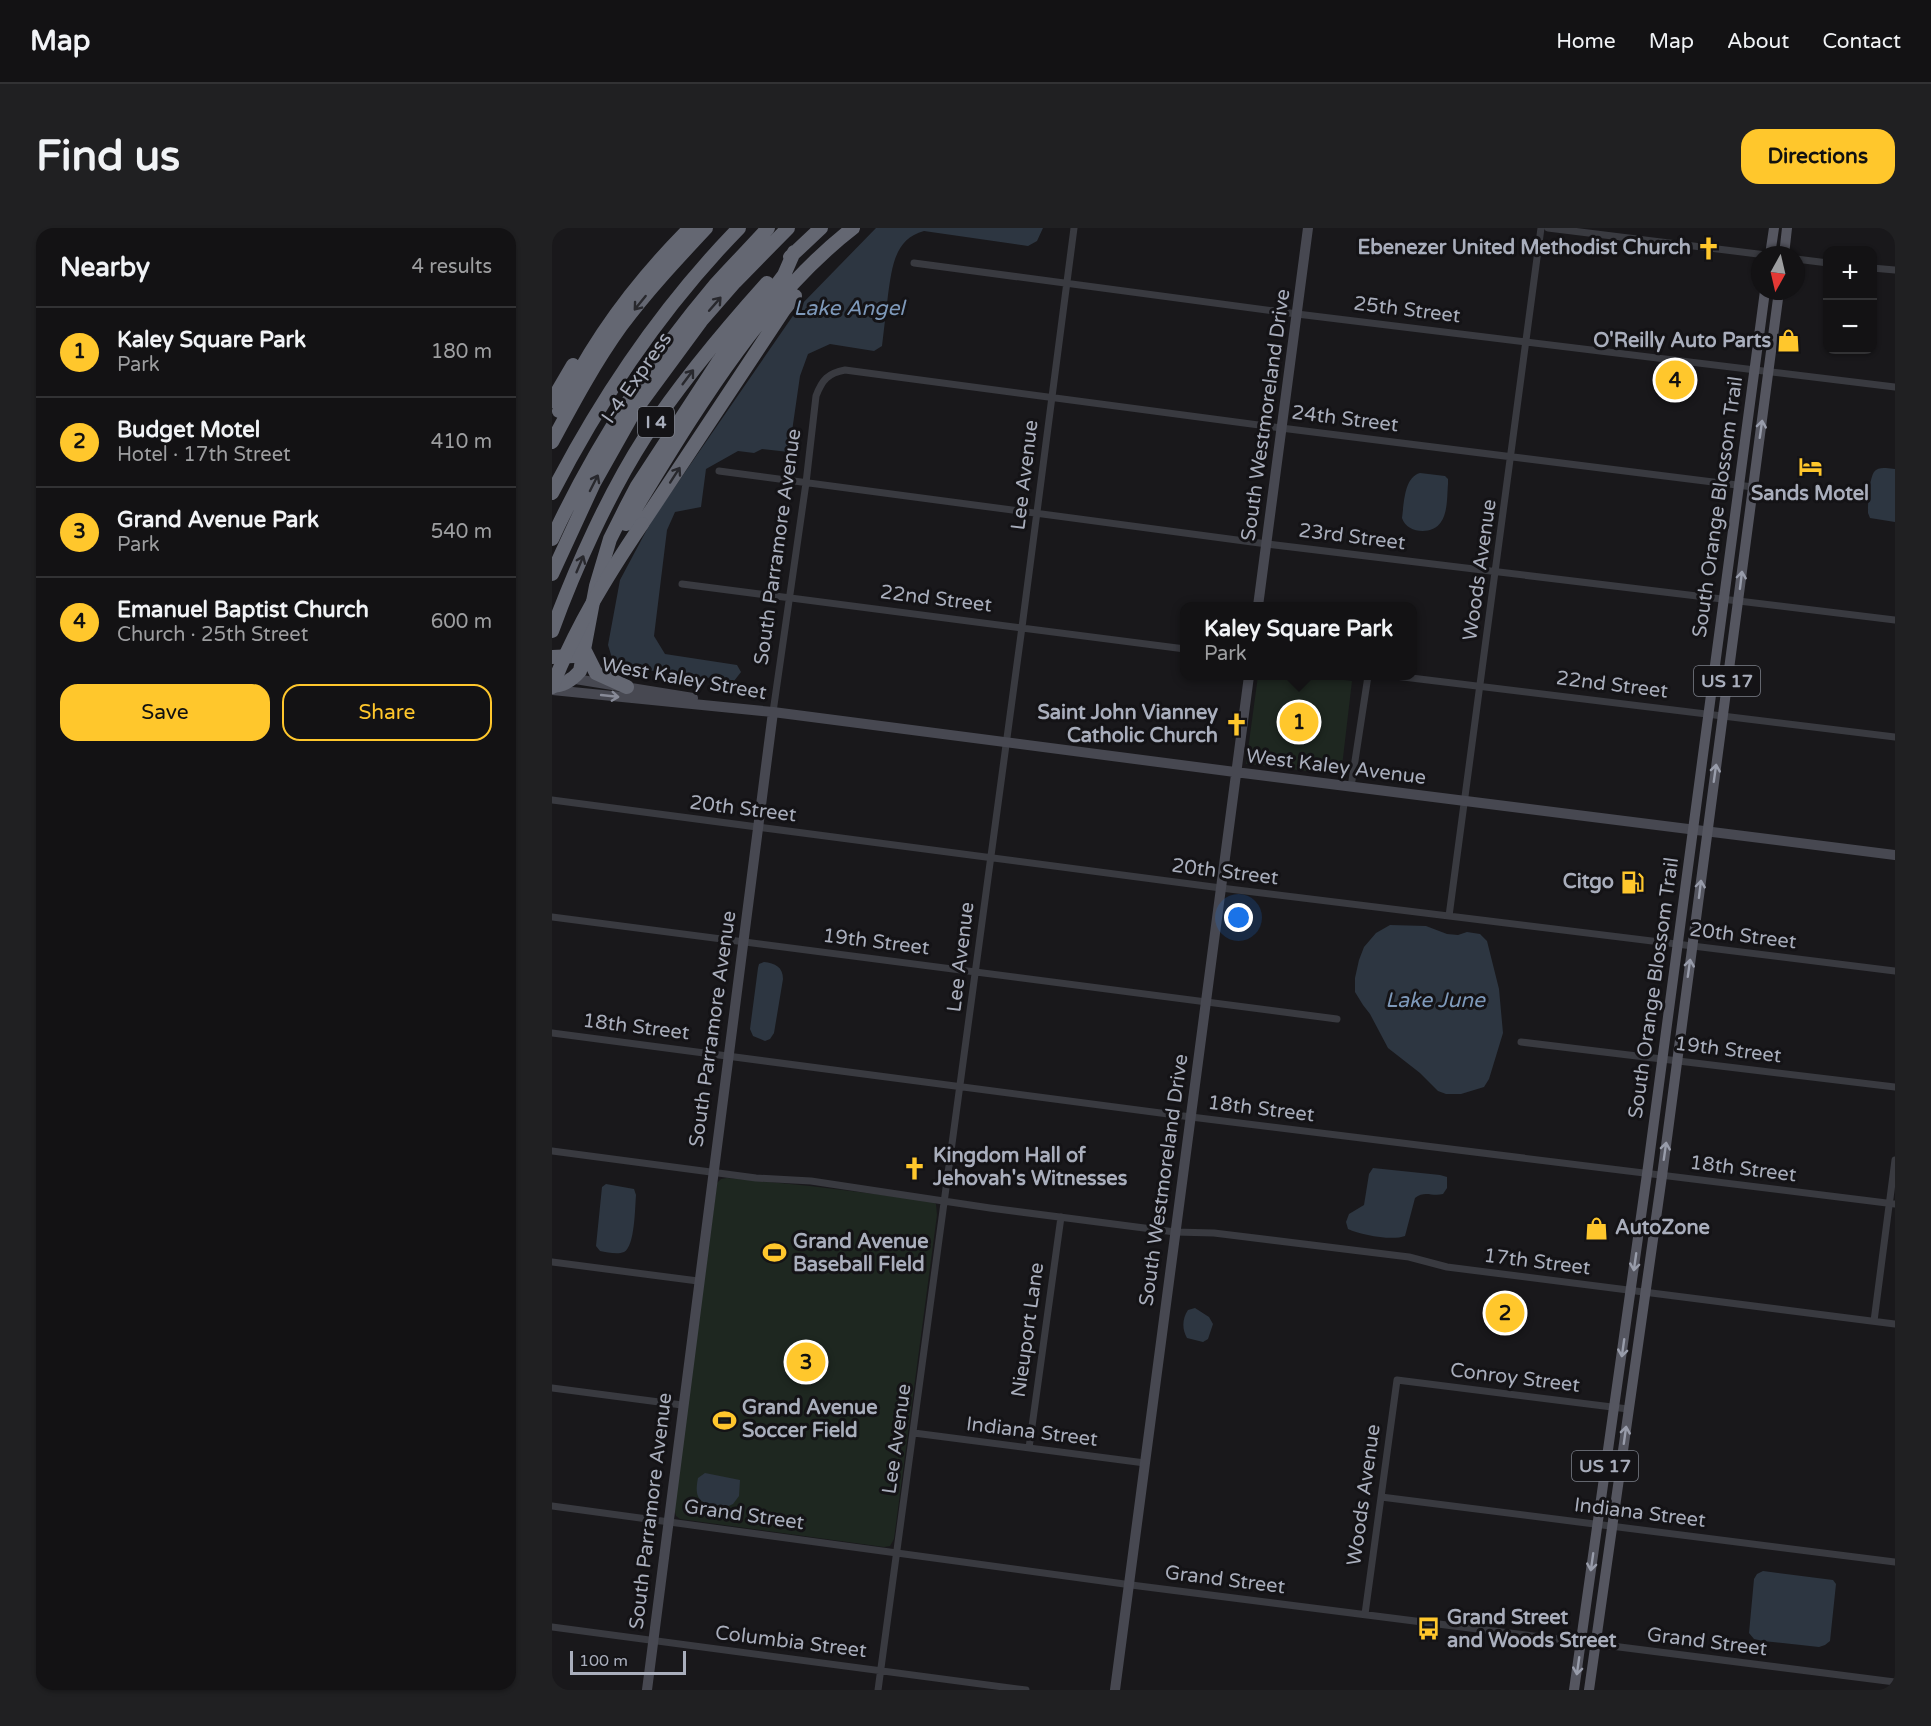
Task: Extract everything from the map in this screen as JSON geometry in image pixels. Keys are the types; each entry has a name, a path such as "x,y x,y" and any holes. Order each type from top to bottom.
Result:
{"highway":[{"path":"552,401 583,348 615,304 649,262 683,228"},
{"path":"552,430 565,399 592,350 646,274 690,228"},
{"path":"552,442 572,405 621,327 665,271 706,228"},
{"path":"552,493 594,417 636,352 692,279 740,228"},
{"name":"I-4 Express","path":"552,539 601,445 624,407 716,285 768,228"},
{"name":"I-4 Express","path":"552,574 594,483 634,412 701,321 735,282 788,228"},
{"name":"I 4","path":"554,624 590,541 644,438 720,335 794,252 821,228"},
{"path":"599,576 621,533 730,361 797,280 853,228"},
{"path":"552,687 577,630 612,568 784,310 823,264 865,228"},
{"path":"552,687 573,678 580,671 599,576 610,539 637,486 718,362 784,275 794,252"},
{"path":"552,657 574,656 588,625"},
{"path":"584,649 596,673 627,687"}],"main road":[{"path":"1771,246 1774,228"},
{"path":"1785,246 1787,228"},
{"name":"South Orange Blossom Trail","path":"1574,1690 1663,1059 1764,300"},
{"name":"South Orange Blossom Trail","path":"1589,1690 1662,1176 1778,300"}],"street":[{"name":"Lee Avenue","path":"878,1690 961,1086 1074,228"},
{"name":"South Westmoreland Drive","path":"1259,602 1308,228"},
{"name":"Woods Avenue","path":"1449,916 1542,228"},
{"path":"1548,228 1751,253"},
{"path":"1805,260 1823,262"},
{"name":"25th Street","path":"914,263 1298,314 1895,387"},
{"path":"1877,268 1895,270"},
{"name":"24th Street","path":"827,376 845,370 1052,399 1753,487"},
{"name":"South Parramore Avenue","path":"647,1690 712,1172 816,396 821,383 827,376"},
{"name":"23rd Street","path":"719,471 1267,544 1895,620"},
{"name":"22nd Street","path":"682,584 1180,648"},
{"name":"West Kaley Street","path":"552,676 773,712"},
{"name":"22nd Street","path":"1417,678 1895,737"},
{"name":"South Westmoreland Drive","path":"1115,1690 1248,680"},
{"path":"1352,787 1367,680"},
{"name":"West Kaley Street","path":"552,687 773,712"},
{"name":"West Kaley Avenue","path":"773,712 1895,855"},
{"name":"20th Street","path":"552,800 1221,888 1895,971"},
{"name":"19th Street","path":"552,917 1338,1019"},
{"name":"18th Street","path":"552,1033 1191,1117 1892,1204"},
{"name":"19th Street","path":"1521,1042 1895,1087"},
{"name":"17th Street","path":"552,1151 756,1178 811,1181 1175,1232 1214,1233 1409,1257 1447,1267 1895,1324"},
{"path":"1874,1321 1892,1204 1895,1160"},
{"name":"Nieuport Lane","path":"1029,1448 1061,1217"},
{"path":"552,1262 698,1281"},
{"name":"Woods Avenue","path":"1365,1614 1397,1380"},
{"name":"Conroy Street","path":"1397,1380 1628,1409"},
{"path":"552,1388 682,1405"},
{"name":"Indiana Street","path":"914,1433 1145,1463"},
{"name":"Indiana Street","path":"1381,1497 1895,1563"},
{"name":"Grand Street","path":"552,1506 1130,1584 1895,1682"},
{"name":"Columbia Street","path":"552,1627 1026,1690"}],"shaded area":[{"path":"1257,680 1352,681 1341,775 1246,764"},
{"path":"727,1178 932,1201 936,1204 937,1215 894,1539 890,1546 680,1519 676,1516 674,1509 717,1183"}],"water":[{"name":"Lake Angel","path":"876,228 1043,228 1037,241 1028,246 924,231 906,241 900,248 893,265 882,346 874,351 830,344 808,354 800,376 789,452 762,449 754,453 738,451 706,469 701,507 675,512 667,530 654,636 665,654 737,665 741,672 734,681 621,667 612,658 608,645 620,580 652,520 799,307"},
{"path":"1895,469 1895,522 1870,518 1868,513 1872,477 1876,470"},
{"path":"1420,473 1445,476 1448,479 1447,503 1443,518 1437,526 1426,531 1414,530 1402,518 1408,485"},
{"name":"Lake June","path":"1390,925 1426,926 1447,934 1458,935 1467,932 1480,934 1487,941 1499,989 1503,1033 1489,1079 1484,1087 1461,1094 1446,1094 1438,1091 1420,1073 1388,1048 1355,992 1355,978 1364,947 1376,933"},
{"path":"764,962 778,966 782,971 783,979 774,1033 770,1039 765,1041 753,1036 750,1029 758,968 759,964"},
{"path":"1373,1168 1440,1175 1447,1177 1447,1188 1443,1194 1422,1194 1415,1198 1405,1236 1376,1237 1348,1229 1346,1222 1349,1214 1364,1205 1369,1174"},
{"path":"606,1184 634,1189 636,1195 634,1226 630,1243 628,1249 621,1253 600,1251 596,1246 602,1187"},
{"path":"1195,1308 1209,1317 1213,1324 1208,1339 1203,1342 1187,1338 1184,1331 1186,1313"},
{"path":"705,1473 740,1480 739,1496 733,1504 724,1507 706,1504 699,1499 698,1478"},
{"path":"1763,1571 1833,1580 1836,1584 1830,1641 1819,1647 1754,1639 1749,1633 1754,1579"}],"place":[{"name":"Ebenezer United Methodist Church","path":"1709,248"},
{"name":"O'Reilly Auto Parts","path":"1789,341"},
{"name":"Emanuel Baptist Church","path":"1675,380"},
{"name":"Sands Motel","path":"1810,466"},
{"name":"Kaley Square Park","path":"1299,722"},
{"name":"Saint John Vianney Catholic Church","path":"1236,725"},
{"name":"Citgo","path":"1632,882"},
{"name":"Kingdom Hall of Jehovah's Witnesses","path":"915,1168"},
{"name":"AutoZone","path":"1597,1228"},
{"name":"Grand Avenue Baseball FIeld","path":"775,1253"},
{"name":"Budget Motel","path":"1505,1313"},
{"name":"Grand Avenue Park","path":"806,1362"},
{"name":"Grand Avenue Soccer Field","path":"724,1420"},
{"name":"Grand Street and Woods Street","path":"1429,1629"}]}
